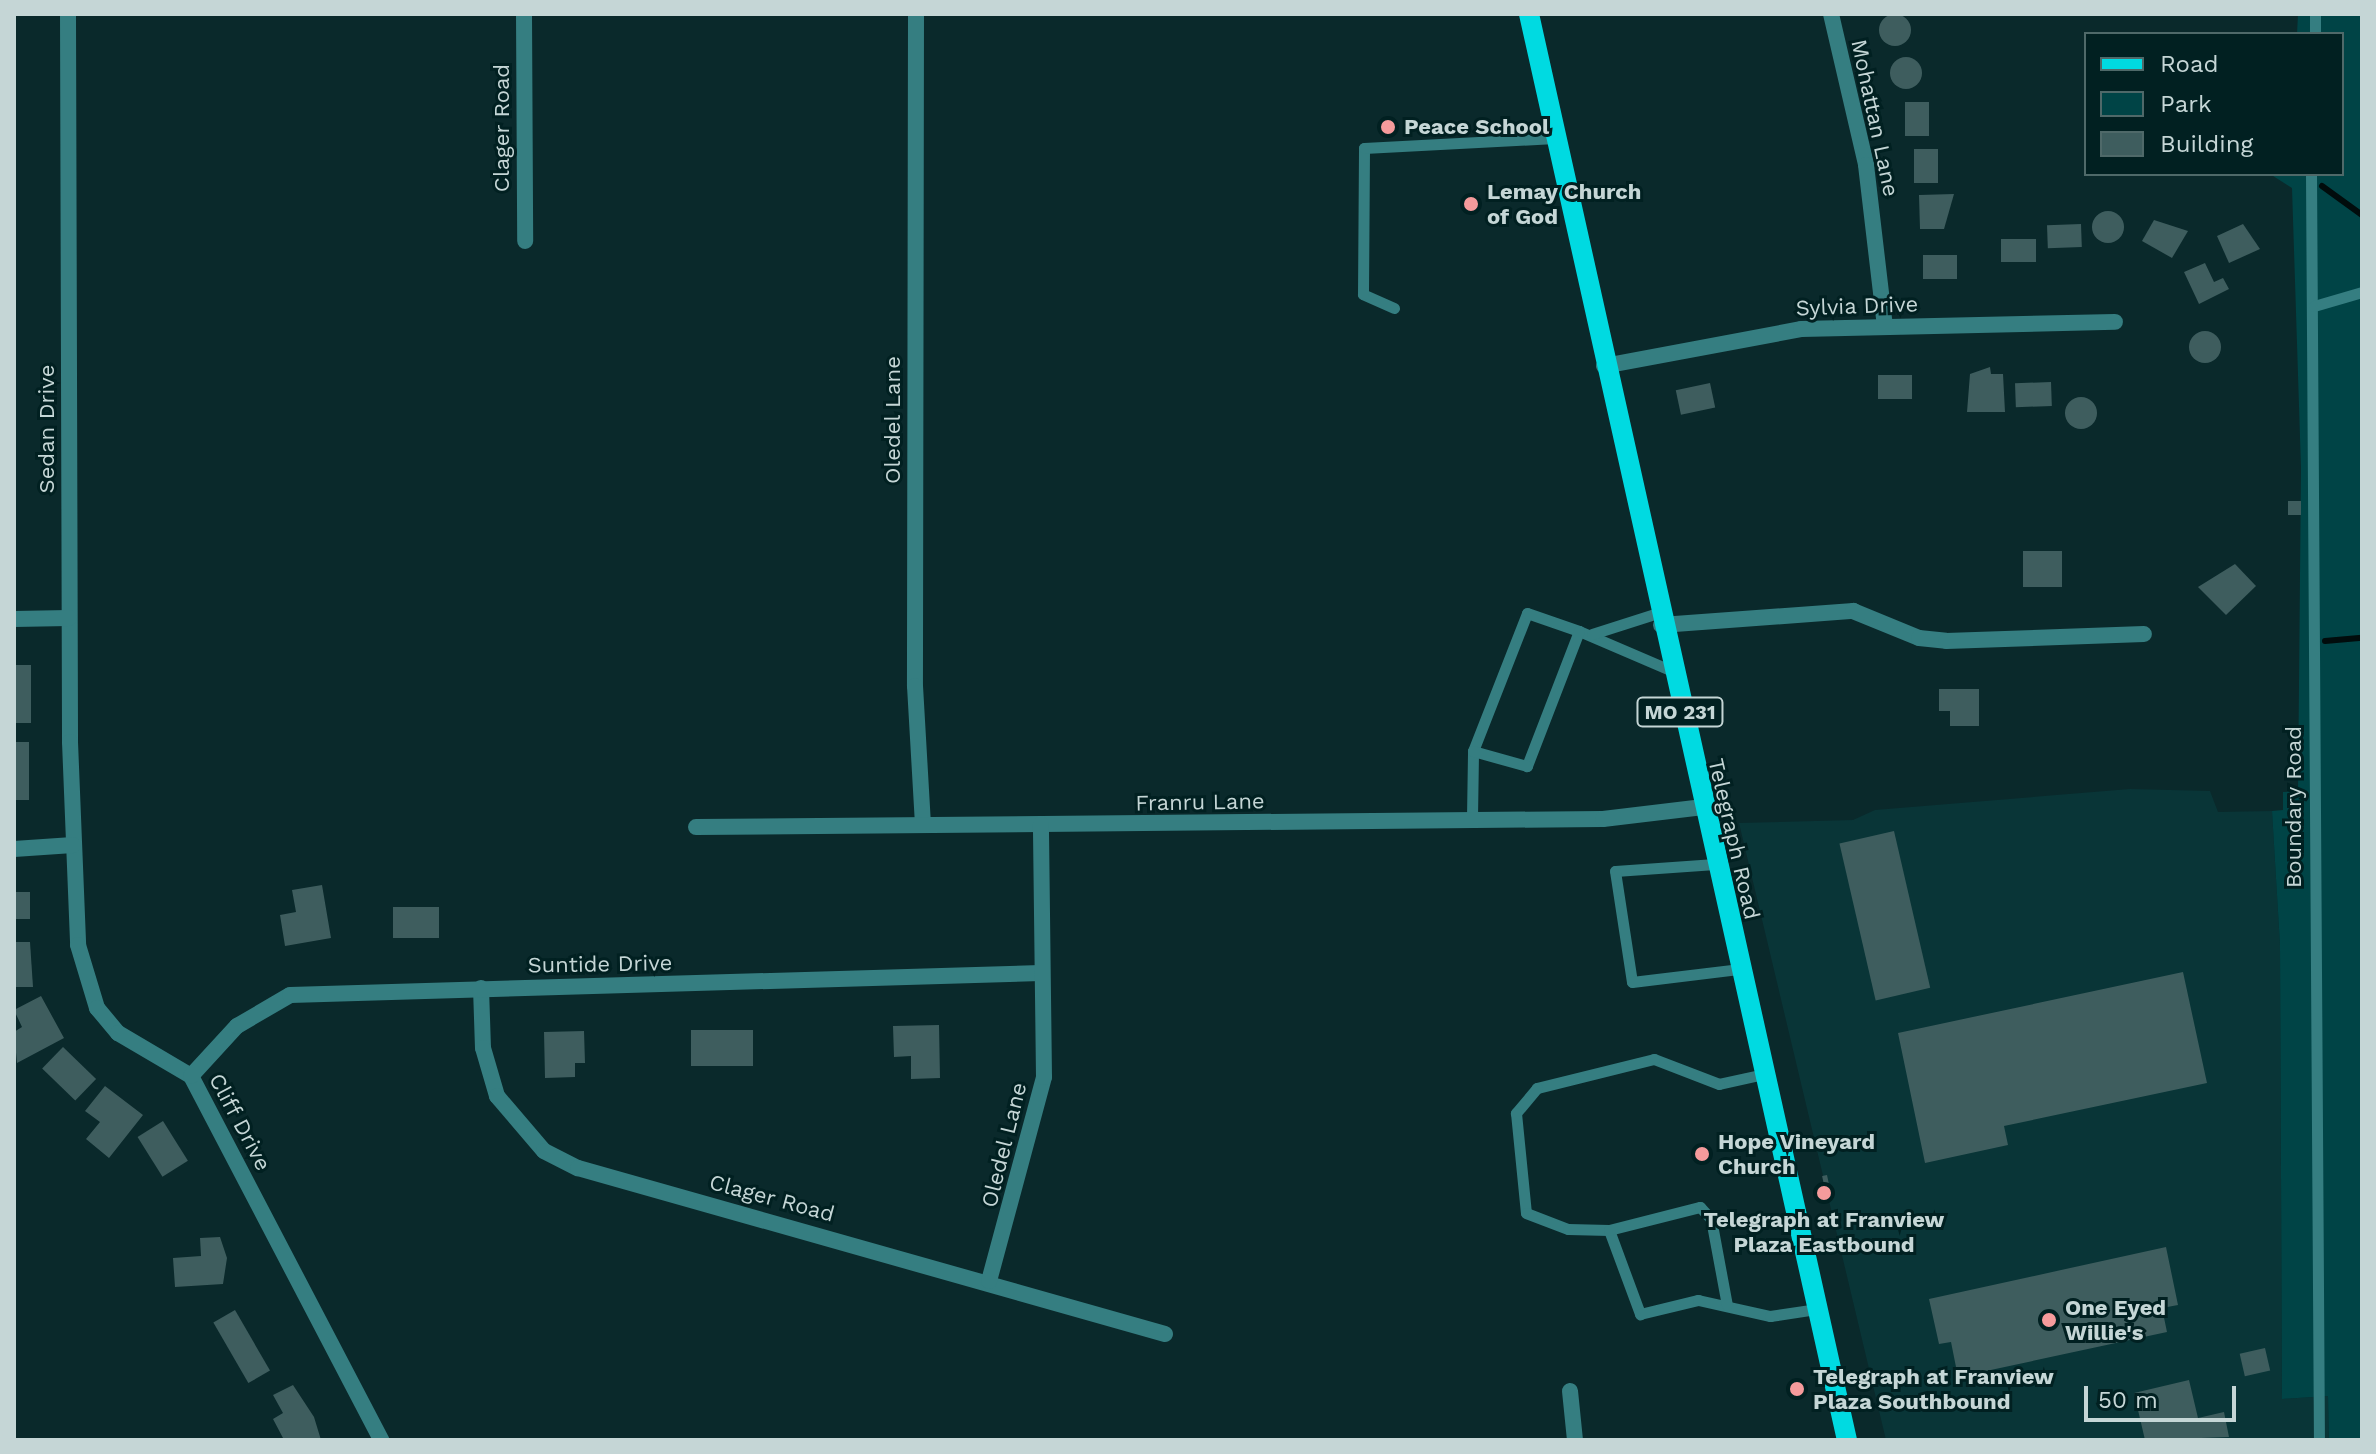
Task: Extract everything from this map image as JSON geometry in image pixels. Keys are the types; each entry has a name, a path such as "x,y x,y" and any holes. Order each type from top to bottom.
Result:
{"main road":[{"name":"Telegraph Road","path":"1529,14 1670,670 1847,1440"}],"street":[{"name":"Sedan Drive","path":"68,14 69,618 73,845"},
{"name":"Clager Road","path":"524,14 525,241"},
{"name":"Oledel Lane","path":"916,14 915,686 923,825"},
{"name":"Mohattan Lane","path":"1831,14 1866,165 1885,326"},
{"name":"Sylvia Drive","path":"1604,366 1734,336 1885,326 2115,322"},
{"path":"1660,619 1853,611 1919,638 1946,641 2144,634"},
{"path":"14,619 69,618"},
{"name":"Franru Lane","path":"696,827 1472,817 1603,819 1703,807"},
{"name":"Oledel Lane","path":"989,1281 1044,1077 1041,824"},
{"path":"14,849 73,845"},
{"name":"Cliff Drive","path":"73,845 78,945 97,1008 118,1033 191,1076 381,1440"},
{"name":"Suntide Drive","path":"191,1076 237,1026 290,995 1041,973"},
{"name":"Clager Road","path":"481,988 483,1048 497,1096 544,1151 578,1168 989,1281 1165,1334"},
{"path":"1570,1391 1575,1440"}],"lane":[{"path":"1394,308 1363,294 1364,148 1555,138"},
{"name":"Boundary Road","path":"2311,176 2319,1440"},
{"path":"2314,306 2362,292"},
{"path":"1472,817 1473,751 1527,613 1592,634 1670,670"},
{"path":"1592,634 1660,619"},
{"path":"1473,751 1527,766 1579,631"},
{"path":"1715,864 1615,871 1632,982 1740,969"},
{"path":"1727,1305 1711,1219 1700,1207 1609,1230 1568,1229 1526,1213 1516,1113 1537,1088 1654,1059 1719,1084 1764,1074"},
{"path":"1609,1230 1640,1314 1698,1300 1770,1316 1817,1309"}],"shaded area":[{"path":"2130,789 2210,791 2218,812 2272,811 2280,945 2282,1399 2328,1396 2329,1440 1886,1440 1739,823 1853,820 1875,810"}],"green space":[{"path":"2298,14 2362,14 2362,1440 2329,1440 2328,1396 2282,1399 2280,945 2272,811 2283,810 2283,792 2298,791 2301,468 2292,188 2273,176 2344,176 2344,32 2297,32"}],"building":[{"path":"1895,14 1906,19 1911,30 1906,41 1895,46 1884,41 1879,30 1884,19"},
{"path":"1906,57 1917,62 1922,73 1917,84 1906,89 1895,84 1890,73 1895,62"},
{"path":"1905,102 1929,102 1929,136 1905,136"},
{"path":"1914,149 1938,149 1938,183 1914,183"},
{"path":"1954,194 1944,229 1920,229 1919,195"},
{"path":"2108,211 2120,215 2124,227 2120,239 2108,243 2096,239 2092,227 2096,215"},
{"path":"2154,220 2188,231 2172,258 2142,241"},
{"path":"2081,224 2082,247 2048,248 2047,225"},
{"path":"2243,224 2260,249 2229,263 2217,236"},
{"path":"2001,239 2036,239 2036,262 2001,262"},
{"path":"1923,255 1957,255 1957,279 1923,279"},
{"path":"2205,263 2214,282 2223,278 2229,289 2199,304 2184,272"},
{"path":"2205,331 2217,335 2221,347 2217,359 2205,363 2193,359 2189,347 2193,335"},
{"path":"1990,367 1991,374 2003,374 2005,412 1967,412 1970,374"},
{"path":"1878,375 1912,375 1912,399 1878,399"},
{"path":"2051,382 2052,406 2016,407 2015,383"},
{"path":"1710,383 1715,407 1681,415 1676,390"},
{"path":"2081,397 2092,402 2097,413 2092,424 2081,429 2070,424 2065,413 2070,402"},
{"path":"2288,501 2301,501 2301,515 2288,515"},
{"path":"2023,551 2062,551 2062,587 2023,587"},
{"path":"2235,564 2256,586 2226,615 2198,587"},
{"path":"14,665 31,665 31,723 14,723"},
{"path":"1939,689 1979,689 1979,726 1950,726 1950,711 1939,711"},
{"path":"14,742 29,742 29,800 14,800"},
{"path":"1894,831 1930,988 1876,1000 1839,844"},
{"path":"322,885 331,938 285,946 280,915 296,912 292,890"},
{"path":"14,892 30,892 30,919 14,919"},
{"path":"393,907 439,907 439,938 393,938"},
{"path":"14,942 30,942 33,987 14,987"},
{"path":"2183,972 2207,1083 2004,1126 2008,1145 1925,1163 1898,1033"},
{"path":"41,996 64,1038 17,1063 14,1032 22,1027 14,1010"},
{"path":"939,1025 940,1078 911,1079 911,1056 894,1057 893,1026"},
{"path":"691,1030 753,1030 753,1066 691,1066"},
{"path":"584,1031 585,1063 575,1063 575,1077 545,1078 544,1032"},
{"path":"63,1047 96,1079 75,1101 42,1069"},
{"path":"105,1086 143,1115 109,1158 86,1139 100,1122 85,1111"},
{"path":"163,1121 188,1161 162,1177 138,1137"},
{"path":"1827,1175 1830,1189 1825,1190 1822,1176"},
{"path":"220,1237 227,1258 223,1284 175,1287 173,1258 201,1256 200,1238"},
{"name":"One Eyed Willie's","path":"2166,1247 2178,1305 2162,1308 2167,1332 1958,1377 1951,1342 1939,1344 1929,1299"},
{"path":"235,1310 270,1371 248,1383 213,1322"},
{"path":"2265,1348 2270,1370 2245,1376 2240,1354"},
{"path":"2189,1380 2198,1418 2224,1412 2229,1437 2145,1440 2134,1393"},
{"path":"293,1385 314,1417 321,1440 283,1438 273,1419 283,1413 273,1395"}],"waterway":[{"path":"2322,186 2362,215"},
{"path":"2325,641 2362,638"}],"place":[{"name":"Peace School","path":"1388,127"},
{"name":"Lemay Church of God","path":"1471,204"},
{"name":"Hope Vineyard Church","path":"1702,1154"},
{"name":"Telegraph at Franview Plaza Eastbound","path":"1824,1193"},
{"name":"One Eyed Willie's","path":"2049,1320"},
{"name":"Telegraph at Franview Plaza Southbound","path":"1797,1389"}]}
